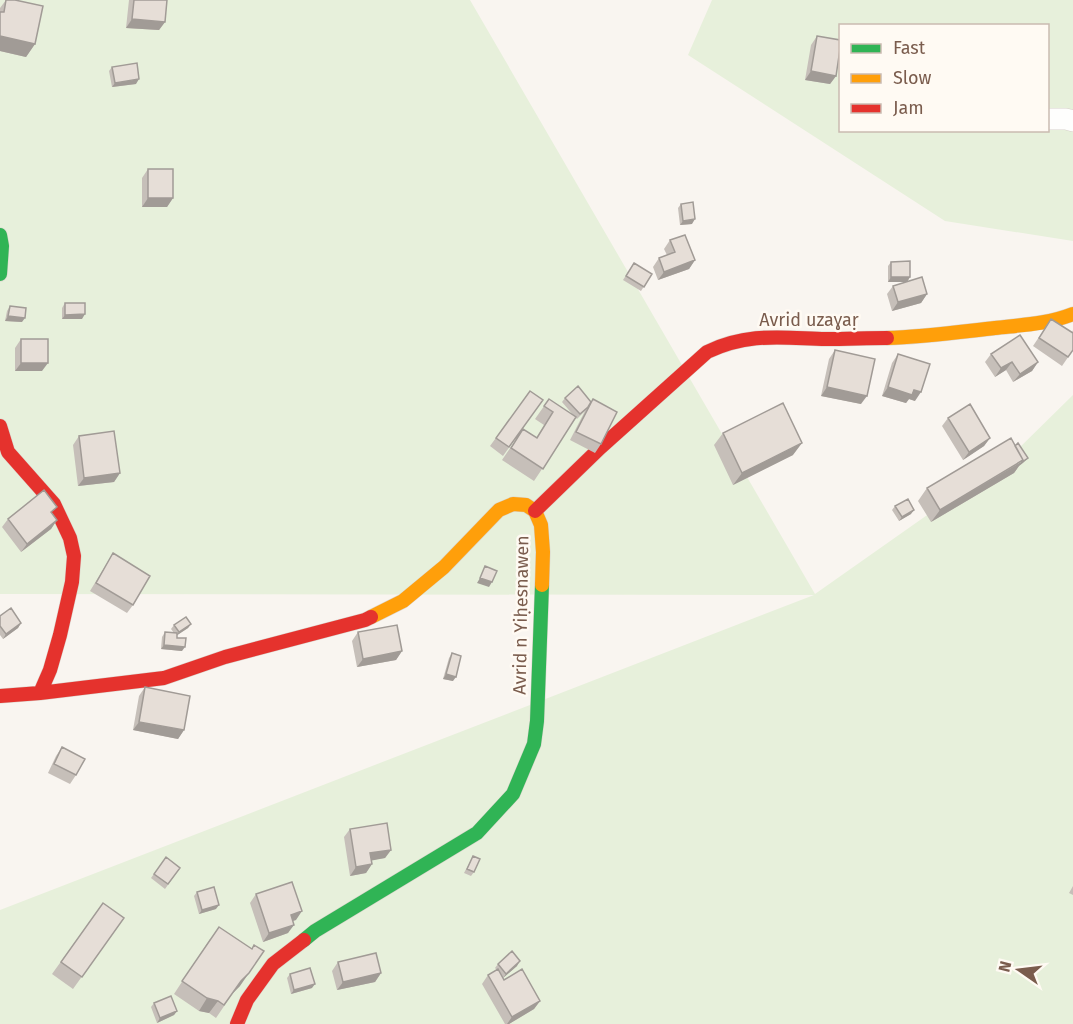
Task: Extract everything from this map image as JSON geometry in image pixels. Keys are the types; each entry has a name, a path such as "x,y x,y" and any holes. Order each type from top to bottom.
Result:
{"street":[{"path":"1049,119 1073,121"},
{"path":"0,235 2,246 0,274"},
{"name":"Avrid uzaɣaṛ","path":"535,511 690,366 707,352 722,345 762,337 916,338 1038,323 1061,319 1073,314"},
{"path":"0,426 8,452 54,504 70,538 74,556 72,582 60,635 50,670 40,693"},
{"name":"Avrid n Yiḥesnawen","path":"0,696 164,678 225,657 365,620 403,601 444,567 500,510 513,504 526,505 535,511 541,525 543,552 537,721 534,744 513,794 477,833 315,931 273,964 247,1000 237,1024"}],"green space":[{"path":"0,0 470,0 815,594 1011,456 1073,395 1073,1024 0,1024 0,910 814,595 0,594"},
{"path":"712,0 1073,0 1073,241 945,221 688,55"}],"building":[{"path":"6,0 43,6 35,44 0,36 0,12 4,12"},
{"path":"134,0 167,0 165,22 132,19"},
{"path":"817,36 839,40 836,76 811,71"},
{"path":"137,63 139,79 115,83 112,67"},
{"path":"148,169 173,169 173,198 148,198"},
{"path":"693,202 695,219 683,221 681,204"},
{"path":"685,235 695,260 664,272 659,258 675,252 670,240"},
{"path":"910,261 910,277 891,277 891,262"},
{"path":"634,263 652,274 644,287 626,276"},
{"path":"922,277 927,294 898,302 893,286"},
{"path":"65,303 85,303 85,314 65,315"},
{"path":"10,306 26,308 25,318 8,316"},
{"path":"1051,319 1073,333 1073,350 1068,357 1039,338"},
{"path":"1020,335 1038,362 1020,374 1012,362 1001,368 991,354"},
{"path":"21,339 48,339 48,363 21,363"},
{"path":"835,350 875,359 867,396 827,387"},
{"path":"898,354 930,364 921,392 914,390 912,395 888,387"},
{"path":"578,386 591,402 580,414 565,398"},
{"path":"530,391 543,400 509,447 496,438"},
{"path":"549,399 576,417 543,469 511,448 523,429 537,438 553,412 544,406"},
{"path":"593,399 617,412 601,444 576,432"},
{"path":"783,403 802,443 742,473 723,433"},
{"path":"970,404 990,438 969,452 948,418"},
{"path":"114,431 120,473 84,478 79,436"},
{"path":"1011,438 1023,460 940,510 927,488"},
{"path":"1018,443 1028,458 1022,462 1015,446"},
{"path":"44,490 57,507 51,512 57,520 27,544 8,519"},
{"path":"908,499 914,510 902,517 895,506"},
{"path":"113,553 150,576 133,605 96,583"},
{"path":"485,566 497,571 492,582 480,578"},
{"path":"11,608 21,623 6,634 0,626 0,616"},
{"path":"186,617 191,624 179,632 174,625"},
{"path":"397,625 402,651 363,659 358,632"},
{"path":"165,632 177,633 177,638 186,638 185,647 164,645"},
{"path":"452,653 461,656 456,677 446,674"},
{"path":"145,687 190,696 184,730 139,722"},
{"path":"62,747 85,759 76,775 54,764"},
{"path":"387,823 391,850 370,853 372,864 356,867 350,829"},
{"path":"473,856 480,859 474,872 467,869"},
{"path":"166,857 180,868 168,884 154,874"},
{"path":"292,882 302,911 291,915 294,925 269,933 256,894"},
{"path":"214,887 219,905 202,910 197,892"},
{"path":"103,903 124,918 82,977 61,962"},
{"path":"219,927 252,949 254,945 264,951 224,1005 207,998 182,981"},
{"path":"512,951 520,961 506,974 498,964"},
{"path":"376,953 381,973 343,982 338,962"},
{"path":"310,968 315,984 294,990 290,974"},
{"path":"498,969 504,980 522,969 540,1001 512,1017 488,975"},
{"path":"171,996 177,1011 160,1018 154,1003"}],"traffic: fast":[{"path":"0,235 2,246 0,274"},
{"path":"304,940 315,931 477,833 513,794 534,744 537,721 542,585"}],"traffic: slow":[{"path":"887,338 1034,324 1073,314"},
{"path":"371,617 403,601 444,567 499,510 513,504 526,505 535,511 541,525 542,585"}],"traffic: jam":[{"path":"535,511 600,448 707,352 737,341 752,339 887,338"},
{"path":"0,426 8,452 54,504 70,538 74,556 72,582 60,635 50,670 40,693"},
{"path":"0,696 164,678 225,657 371,617"},
{"path":"237,1024 247,1000 273,964 304,940"}]}
